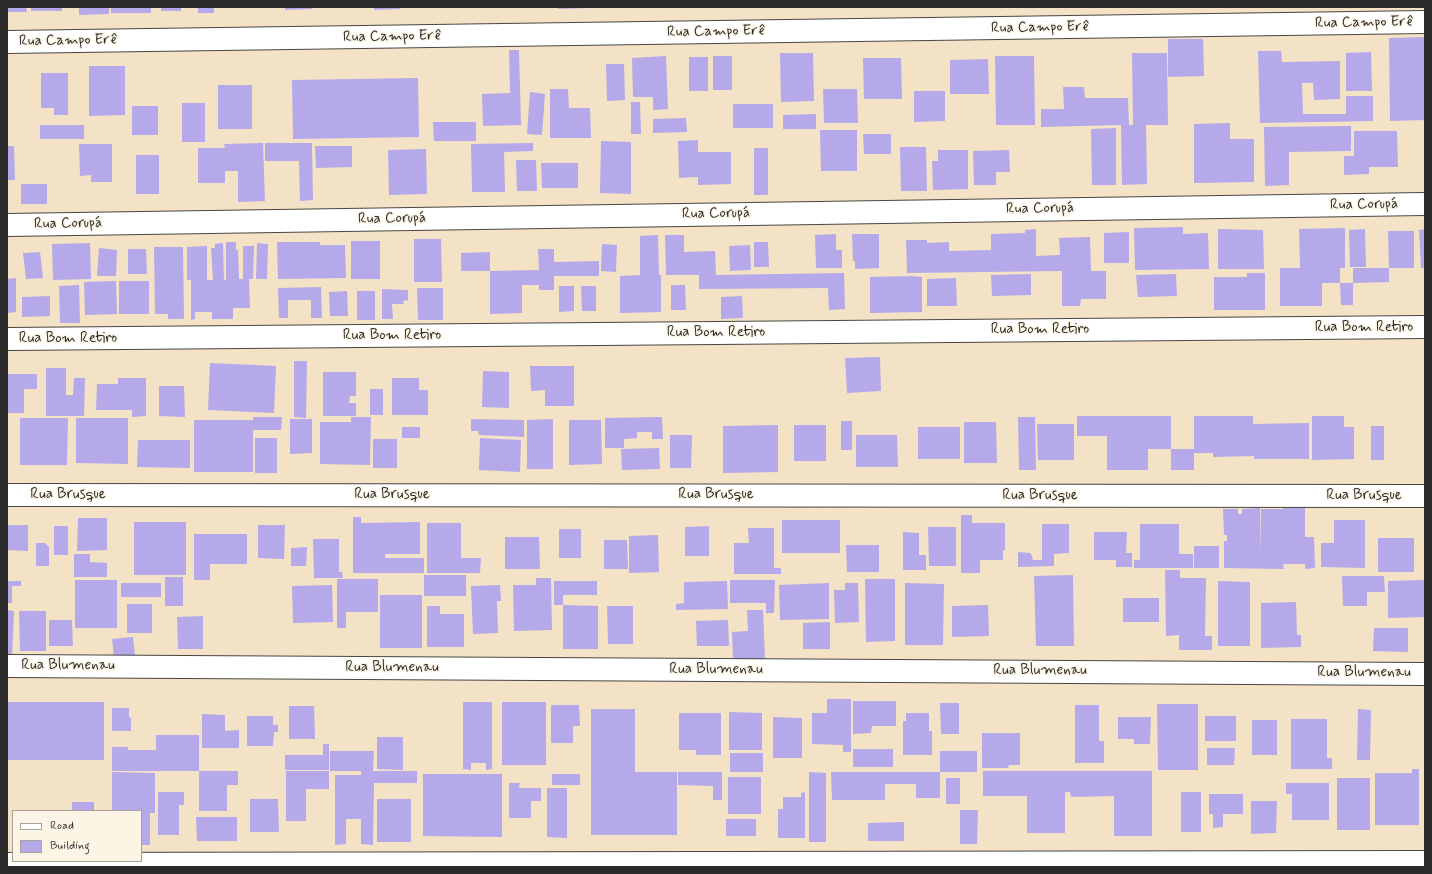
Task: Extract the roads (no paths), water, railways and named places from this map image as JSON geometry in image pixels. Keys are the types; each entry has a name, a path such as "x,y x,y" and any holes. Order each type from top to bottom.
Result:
{"street":[{"name":"Rua Campo Erê","path":"7,42 1425,22"},
{"name":"Rua Corupá","path":"7,225 1425,204"},
{"name":"Rua Bom Retiro","path":"7,339 1425,327"},
{"name":"Rua Brusque","path":"7,495 1425,496"},
{"name":"Rua Blumenau","path":"7,666 1425,674"},
{"path":"7,864 1425,862"}]}
